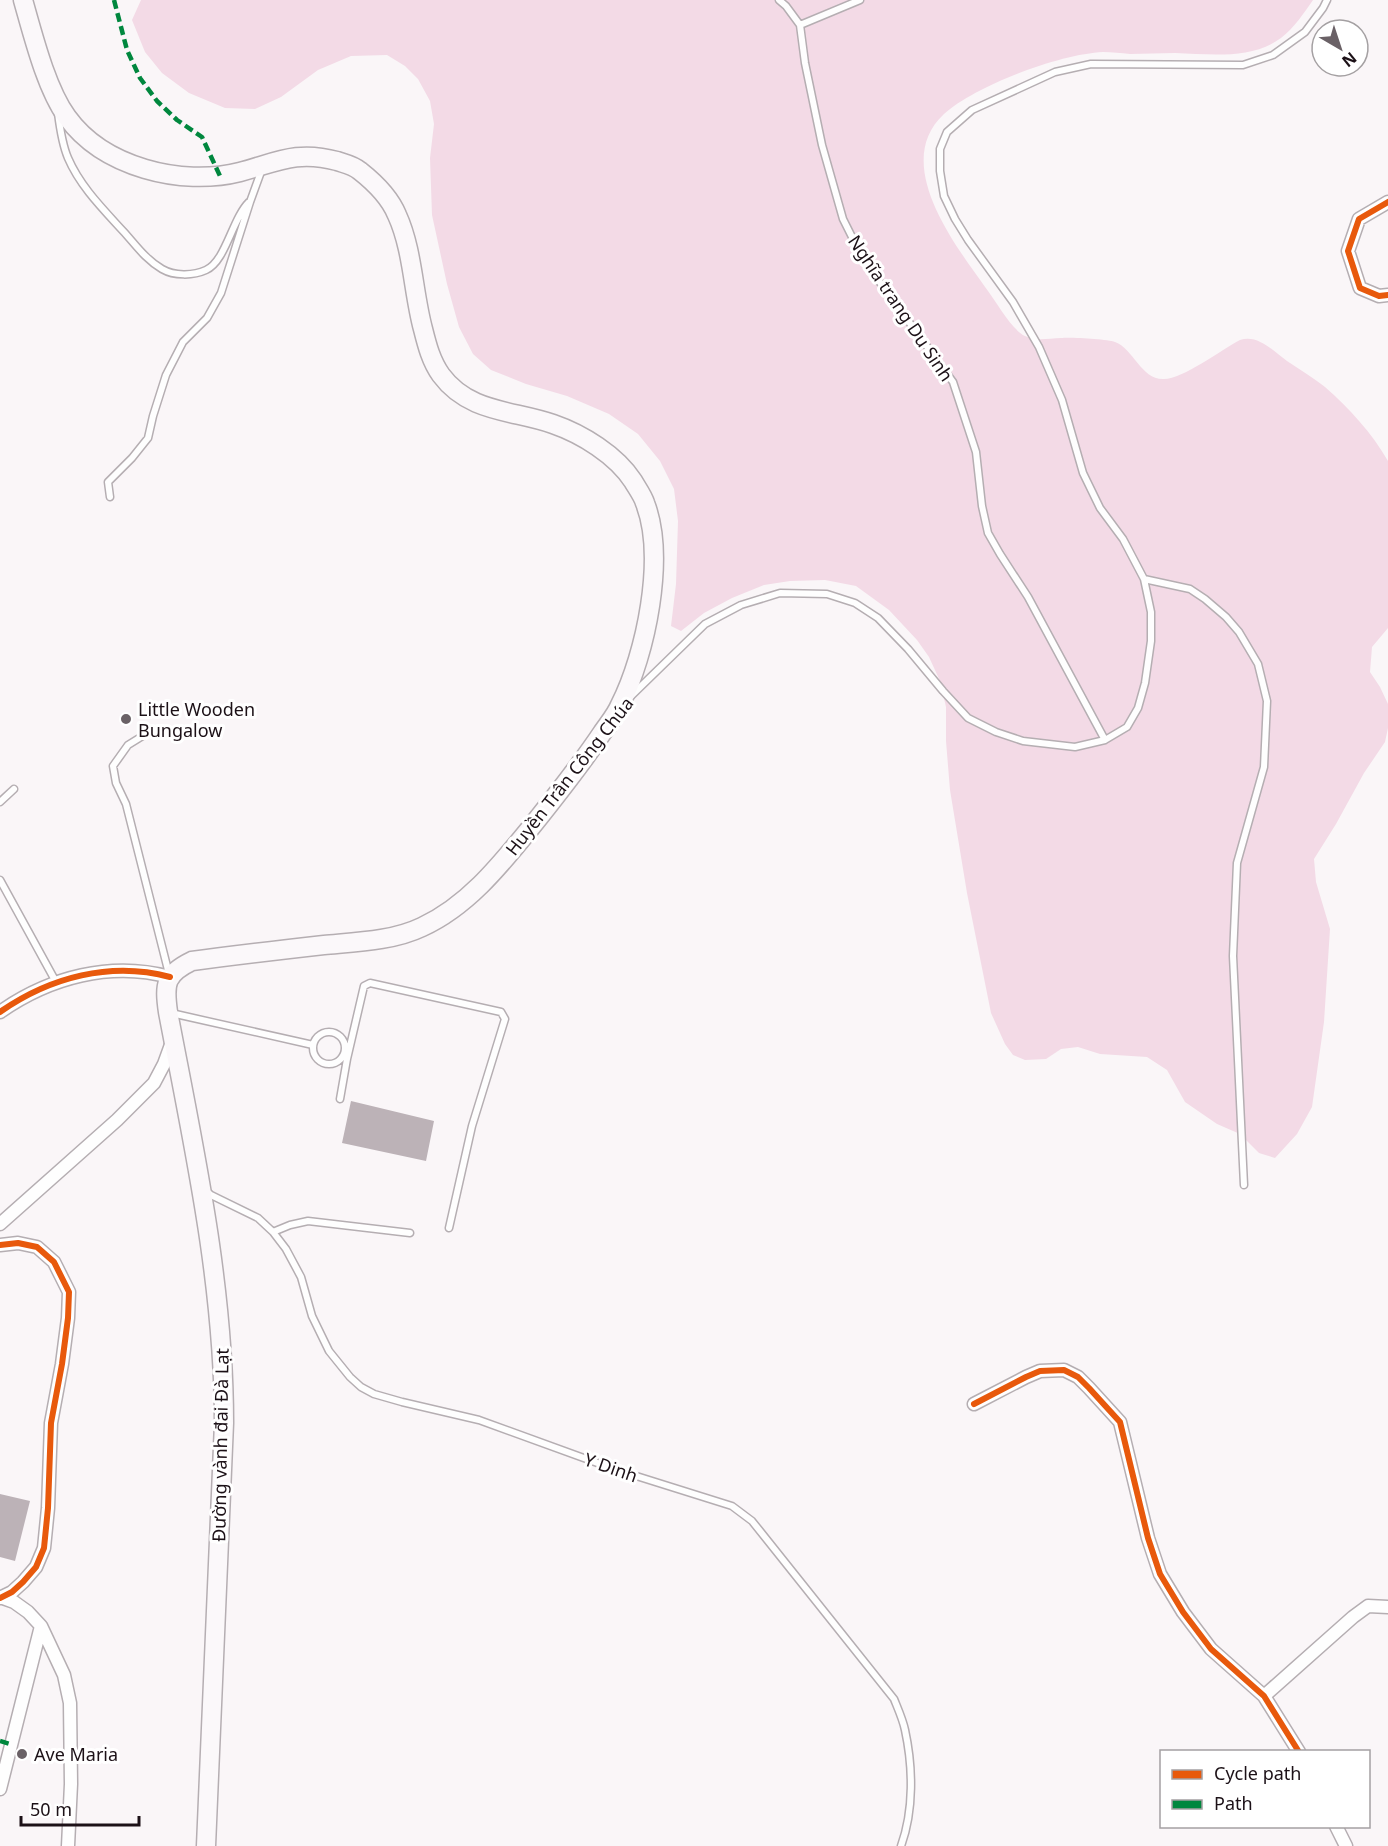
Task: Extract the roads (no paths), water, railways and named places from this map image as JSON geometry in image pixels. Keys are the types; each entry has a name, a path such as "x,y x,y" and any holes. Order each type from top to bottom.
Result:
{"main road":[{"path":"23,0 48,79 64,114 83,137 107,153 160,173 191,176 220,176 278,160 304,156 324,158 354,166 376,185 396,213 408,249 416,304 430,354 439,373 465,397 497,411 553,424 584,439 613,458 630,477 645,502 655,549 649,616 639,655 620,707"},
{"name":"Huyền Trân Công Chúa","path":"170,977 176,969 192,961 372,940 421,928 456,907 509,854 576,772 620,707"},
{"name":"Đường vành đai Đà Lạt","path":"170,977 165,986 168,1012 200,1185 219,1311 224,1389 206,1846"}],"street":[{"path":"1388,202 1359,219 1348,250 1360,288 1379,296 1388,295"},
{"path":"0,1012 42,987 86,974 129,970 170,977"},
{"path":"0,1224 117,1120 154,1083 173,1040"},
{"path":"0,1245 18,1243 37,1247 54,1262 69,1292 62,1364 51,1423 44,1548 36,1567 23,1582 12,1592 0,1598"},
{"path":"974,1404 1040,1371 1064,1370 1078,1377 1089,1388 1120,1422 1148,1538 1160,1574 1183,1612 1211,1649 1263,1696 1298,1750"},
{"path":"0,1598 14,1602 28,1612 41,1626 64,1675 70,1703 71,1784 68,1846"},
{"path":"1263,1696 1368,1606 1388,1607"},
{"path":"0,1789 5,1743 41,1626"},
{"path":"1337,1828 1346,1846"}],"lane":[{"path":"779,0 800,25 860,0"},
{"name":"Huyền Trân Công Chúa","path":"620,707 705,624 741,605 780,593 827,594 855,603 878,618 968,718 996,732 1023,741 1075,747 1105,740 1127,727 1138,708 1145,683 1151,641 1150,612 1144,579 1123,539 1100,508 1083,473 1062,400 1039,347 1013,302 968,240 951,211 944,196 940,171 940,149 948,132 972,110 1055,72 1091,64 1243,65 1273,55 1305,32 1327,0"},
{"name":"Nghĩa trang Du Sinh","path":"800,25 805,63 822,145 843,219 876,277 953,382 976,453 982,506 988,532 1028,597 1105,740"},
{"path":"57,98 61,137 68,159 80,180 91,197 147,259 164,270 189,275 208,269 222,252 238,216 250,202"},
{"path":"110,497 108,482 148,438 166,375 183,342 207,318 221,293 264,164"},
{"path":"1144,579 1190,590 1226,617 1239,632 1258,664 1267,701 1264,767 1238,863 1233,956 1244,1185"},
{"path":"149,732 128,745 113,766 116,783 126,804 170,977"},
{"path":"0,802 14,789"},
{"path":"0,880 56,982"},
{"path":"340,1099 347,1051 364,986 370,983 501,1012 505,1019 472,1126 449,1228"},
{"path":"168,1012 313,1045"},
{"path":"324,1032 333,1032 341,1037 347,1051 337,1061 328,1064 320,1061 314,1054 313,1045 316,1037 324,1032"},
{"name":"Y Dinh","path":"200,1185 211,1195 258,1218 273,1232 286,1249 301,1277 312,1316 329,1351 350,1377 362,1387 374,1394 402,1402 479,1420 614,1469 732,1506 752,1521 894,1699 905,1729 911,1800 901,1846"},
{"path":"273,1232 308,1221 410,1233"}],"place":[{"name":"Little Wooden Bungalow","path":"126,719"},
{"name":"Ave Maria","path":"22,1754"}]}
